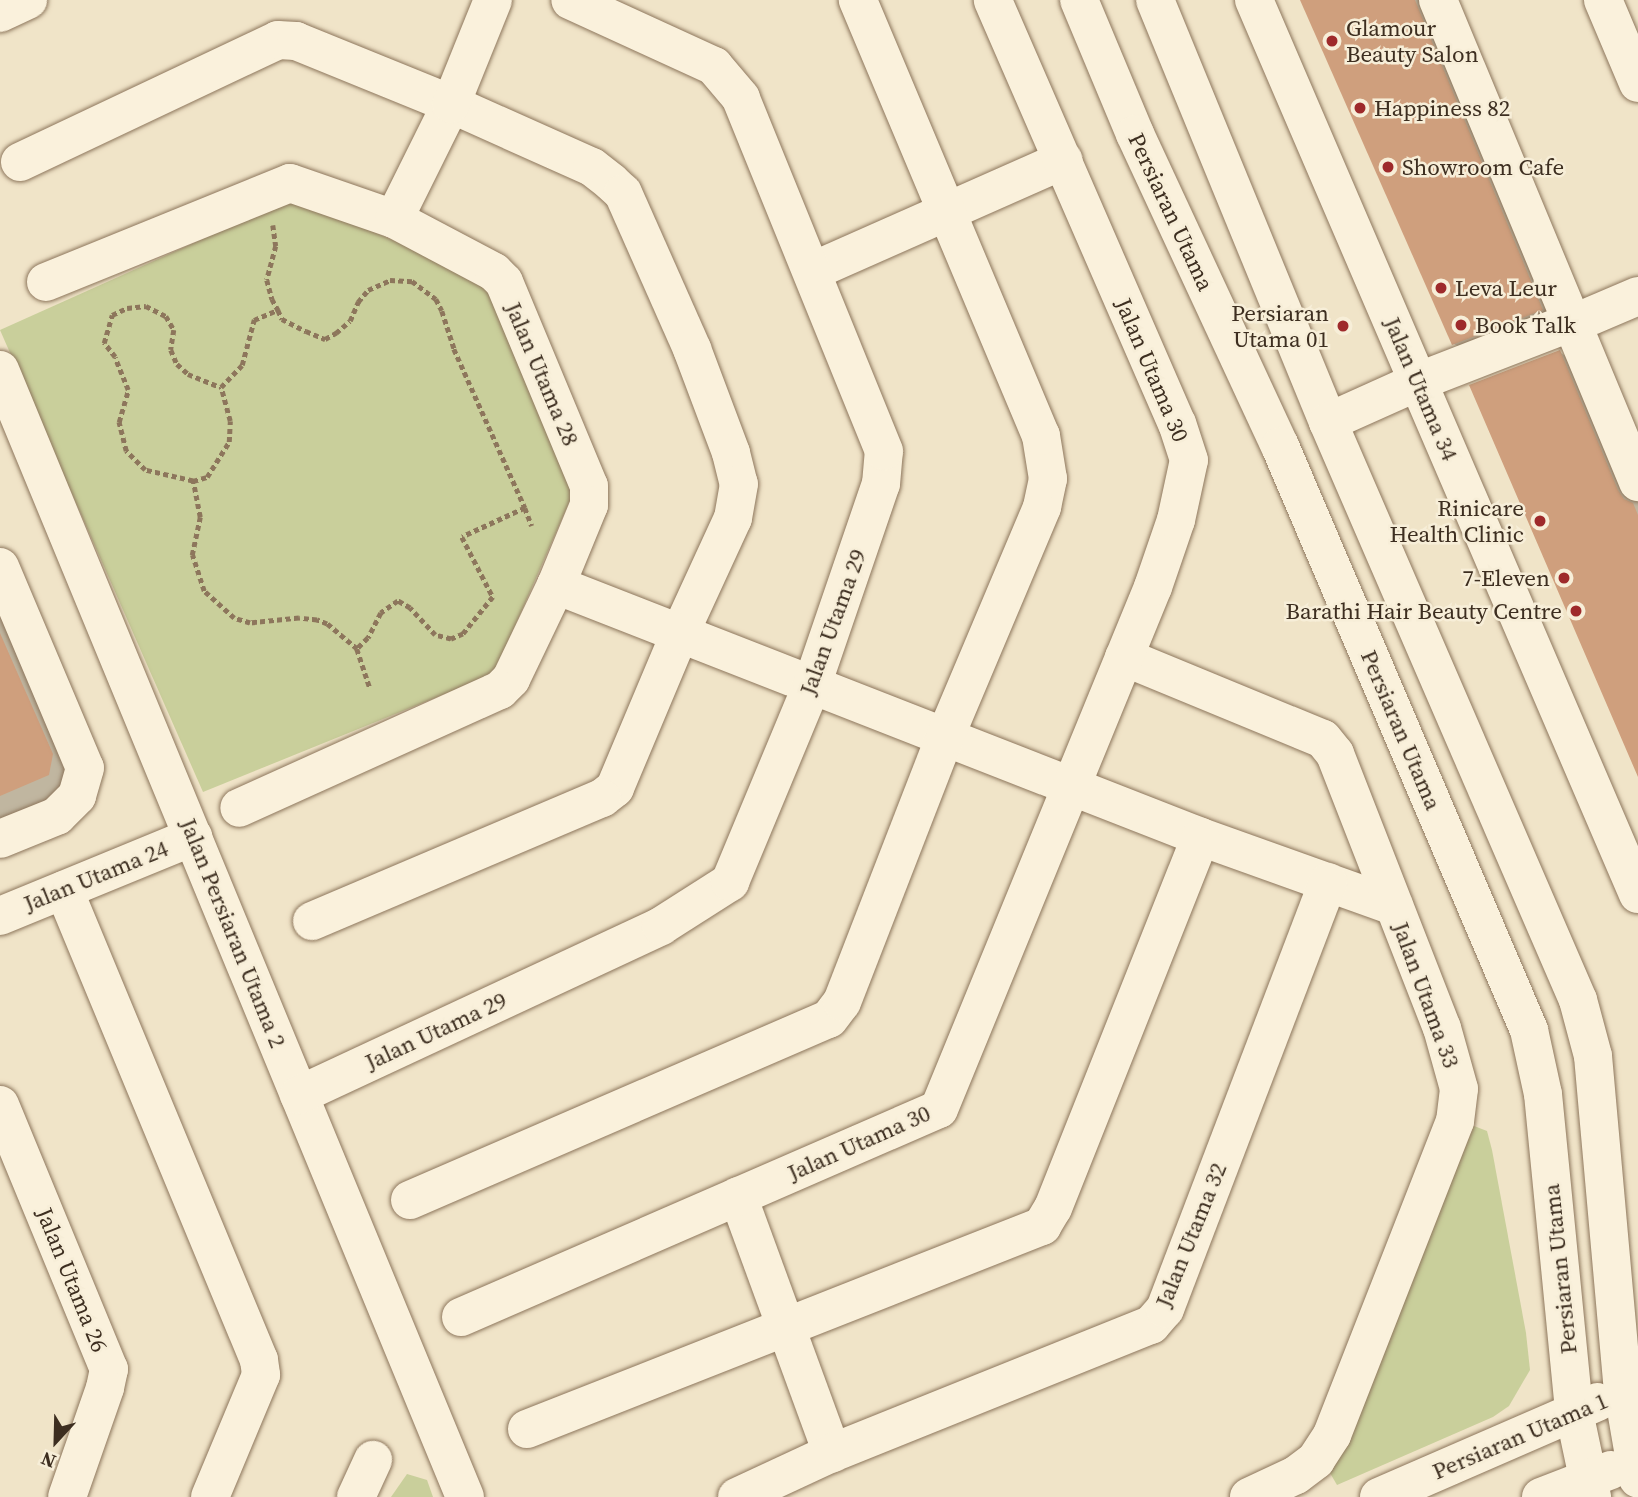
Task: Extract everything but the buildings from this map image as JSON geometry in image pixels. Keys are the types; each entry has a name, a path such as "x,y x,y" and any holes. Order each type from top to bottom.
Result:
{"street":[{"path":"0,13 28,0"},
{"path":"394,219 451,104 493,0"},
{"name":"Jalan Utama 29","path":"299,1095 661,926 730,881 812,685 881,484 884,451 741,98 714,66 570,0"},
{"path":"410,1200 829,1019 842,1002 945,737 1042,506 1048,479 1041,436 858,0"},
{"name":"Jalan Utama 30","path":"461,1317 939,1109 1072,786 1176,520 1189,460 993,0"},
{"name":"Persiaran Utama","path":"1079,0 1135,134 1280,446 1529,1030 1543,1094 1574,1412 1589,1488"},
{"path":"1155,0 1328,422 1578,1000 1593,1056 1611,1246 1630,1388 1636,1466 1589,1488 1541,1497"},
{"name":"Jalan Utama 34","path":"1254,0 1417,382 1629,847 1638,894"},
{"path":"1438,0 1581,319 1638,427"},
{"path":"1454,0 1581,319 1638,482"},
{"path":"1602,0 1638,83"},
{"path":"20,162 278,40 296,41 451,104 592,167 623,193 692,349 732,453 739,484 733,517 680,633 615,788 602,798 312,921"},
{"path":"813,271 1063,160"},
{"name":"Jalan Utama 28","path":"46,282 290,183 394,219 494,272 504,282 589,486 590,505 511,680 500,690 239,807"},
{"path":"1328,422 1417,382 1638,296"},
{"name":"Jalan Persiaran Utama 2","path":"0,370 465,1497"},
{"path":"0,567 85,768 77,796 57,816 0,839"},
{"path":"556,585 1201,837 1394,906"},
{"name":"Jalan Utama 33","path":"1124,657 1323,739 1335,754 1443,1028 1459,1088 1455,1121 1332,1435 1316,1460 1296,1475 1249,1497"},
{"name":"Jalan Utama 24","path":"0,916 193,837"},
{"path":"527,1429 785,1325 1042,1226 1053,1208 1201,837"},
{"name":"Jalan Utama 32","path":"737,1497 832,1453 1151,1325 1165,1309 1328,882"},
{"path":"64,890 259,1360 261,1375 210,1497"},
{"name":"Jalan Utama 26","path":"0,1105 108,1369 105,1388 67,1497"},
{"path":"738,1196 832,1453"},
{"path":"1611,1246 1638,1297"},
{"name":"Persiaran Utama 1","path":"1379,1497 1630,1388"},
{"path":"356,1497 373,1460"}],"path":[{"path":"257,196 273,226 276,246 267,280 282,319 325,339 349,321 368,289 390,280 412,281 436,299 454,349 532,526"},
{"path":"146,306 166,316 174,330 171,350 177,365 188,374 221,387 230,421 229,442 207,477 193,481 145,470 126,451 119,422 128,390 116,357 104,344 111,315 127,308 146,306"},
{"path":"221,387 242,365 254,320 278,310"},
{"path":"193,481 200,517 199,533 192,555 204,591 234,618 250,623 299,618 327,624 357,649 370,688"},
{"path":"357,649 368,638 381,613 398,601 435,635 451,639 463,634 493,597 462,537 525,508"}],"green space":[{"path":"294,198 486,280 575,489 494,674 203,792 0,330"},
{"path":"1474,1126 1487,1131 1492,1150 1526,1333 1530,1370 1509,1406 1493,1417 1337,1485 1330,1473"},
{"path":"407,1474 427,1480 433,1497 391,1497"}],"place":[{"name":"Glamour Beauty Salon","path":"1332,41"},
{"name":"Happiness 82","path":"1360,108"},
{"name":"Showroom Cafe","path":"1388,167"},
{"name":"Leva Leur","path":"1441,288"},
{"name":"Book Talk","path":"1461,325"},
{"name":"Persiaran Utama 01","path":"1343,326"},
{"name":"Rinicare Health Clinic","path":"1540,521"},
{"name":"7-Eleven","path":"1564,578"},
{"name":"Barathi Hair Beauty Centre","path":"1576,611"}]}
